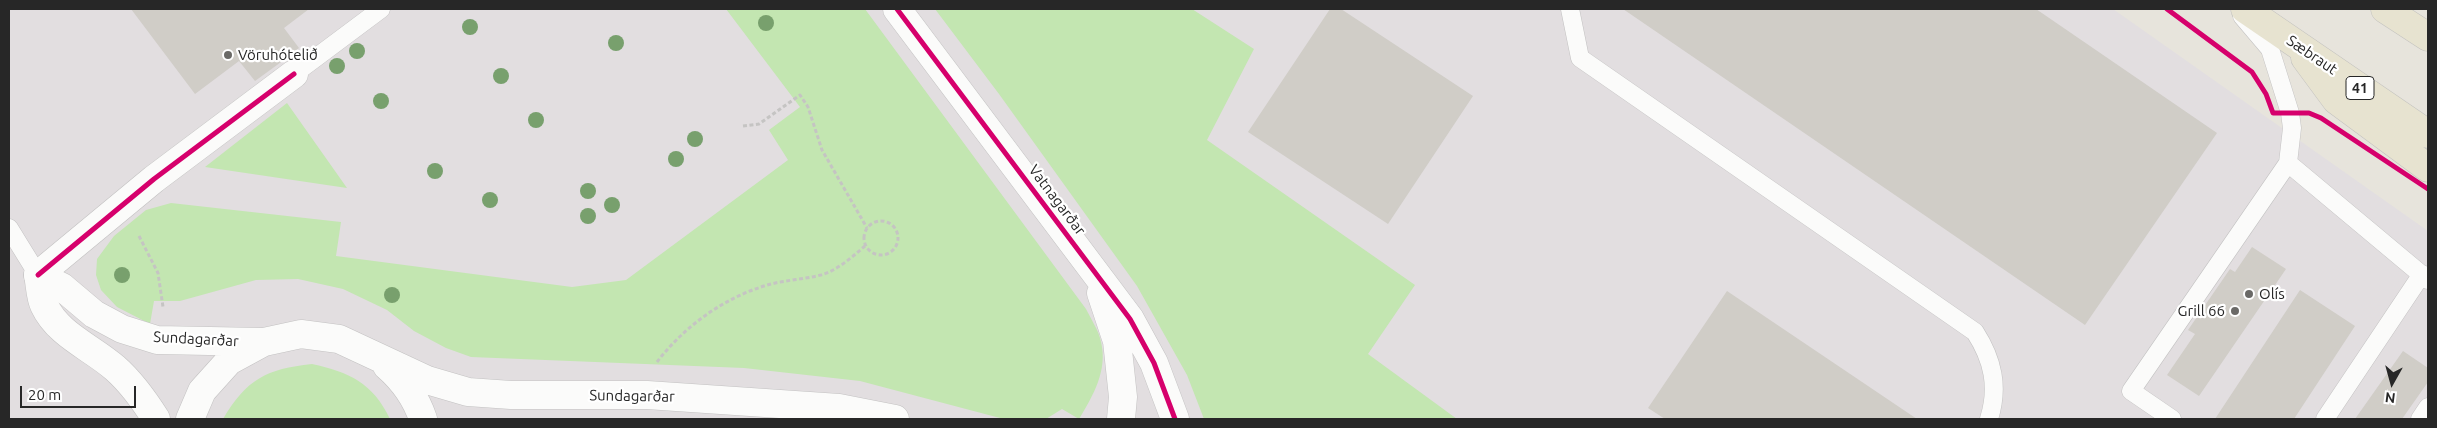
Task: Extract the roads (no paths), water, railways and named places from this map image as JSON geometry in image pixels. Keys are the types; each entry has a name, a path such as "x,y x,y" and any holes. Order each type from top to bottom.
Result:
{"main road":[{"name":"Vatnagarðar","path":"897,9 1130,319 1150,356 1175,419"},
{"name":"Sæbraut","path":"2245,9 2428,134"},
{"path":"2385,9 2428,38"},
{"path":"2292,41 2336,100 2428,168"},
{"path":"156,419 131,383 54,322 43,303 38,275 154,179 294,74"},
{"name":"Vatnagarðar","path":"1092,268 1117,341 1123,397 1121,419"},
{"name":"Sundagarðar","path":"38,275 62,287 94,314 122,329 157,340 264,342 301,334 339,339 428,380 468,392 511,395 647,394 839,408 895,419"},
{"name":"Sundagarðar","path":"190,419 202,391 229,362 264,342"},
{"name":"Sundagarðar","path":"374,355 401,378 419,408 423,419"}],"lane":[{"path":"294,74 381,9"},
{"path":"1570,9 1580,58 1975,332 1986,349 1992,367 1995,387 1989,419"},
{"path":"2172,419 2131,391 2288,163 2292,128 2290,113 2270,49 2236,9"},
{"path":"2288,163 2425,277 2325,419"},
{"path":"9,228 38,275"},
{"path":"2420,419 2428,408"}],"place":[{"name":"Vöruhótelið","path":"228,55"},
{"name":"Olís","path":"2249,294"},
{"name":"Grill 66","path":"2235,311"}]}
